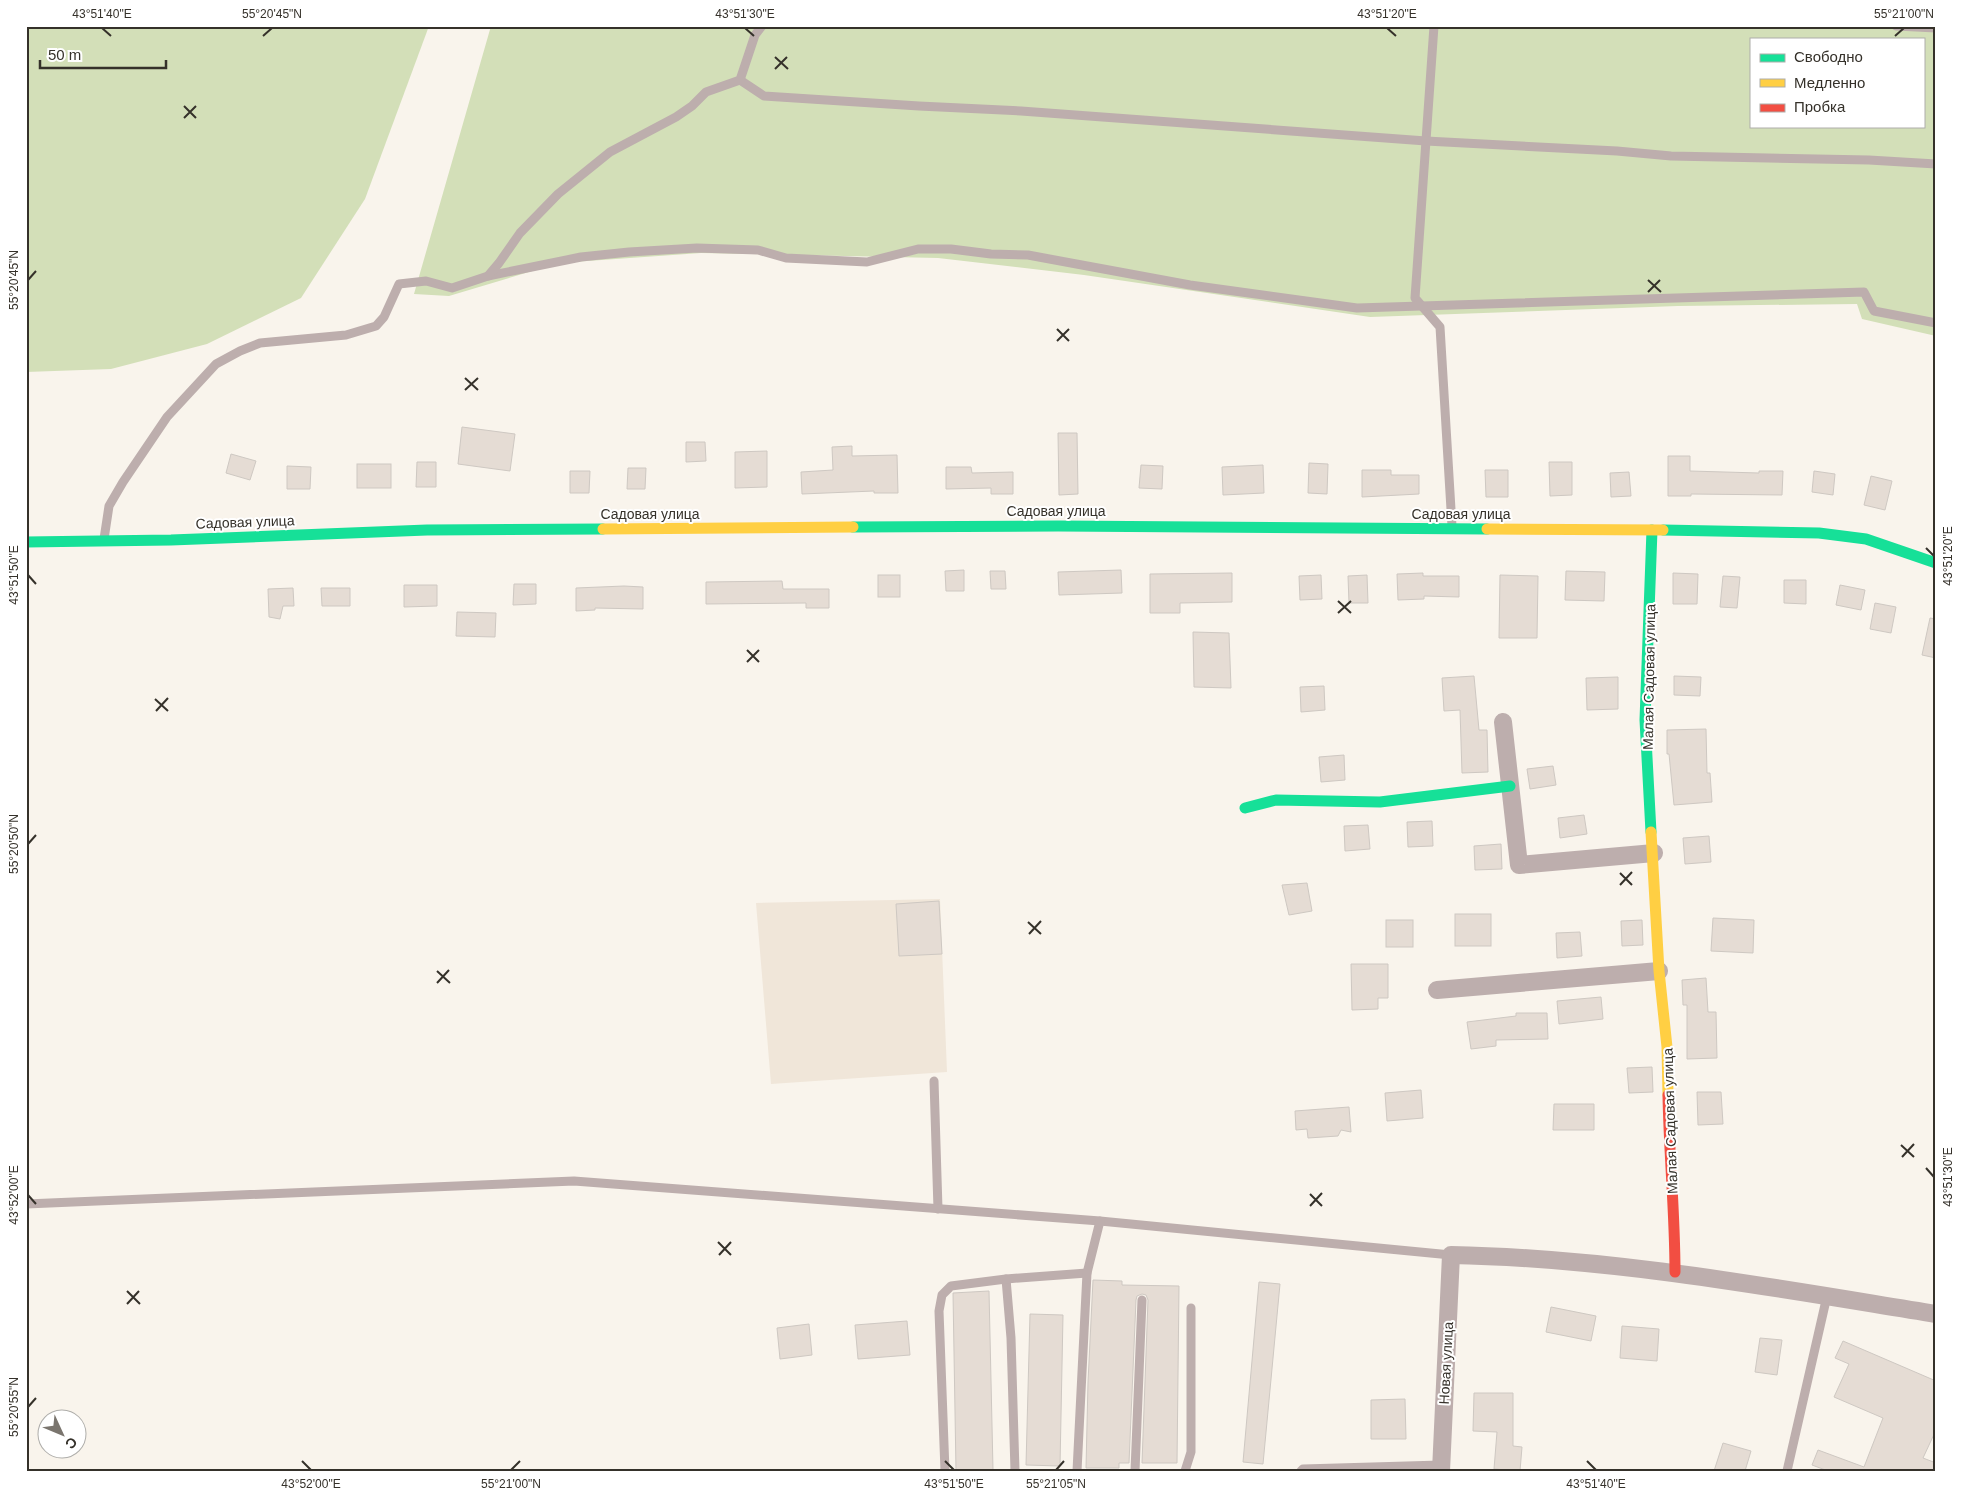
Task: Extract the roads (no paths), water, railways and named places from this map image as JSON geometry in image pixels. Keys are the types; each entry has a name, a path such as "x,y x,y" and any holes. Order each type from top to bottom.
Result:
{"main road":[{"name":"Садовая улица","path":"26,542 171,540 436,530 1058,526 1652,530 1819,533 1866,539 1936,563"},
{"name":"Малая Садовая улица","path":"1652,530 1646,720 1659,971 1667,1047 1669,1153 1675,1232 1675,1272"},
{"path":"1245,808 1276,800 1380,802 1510,786"}],"street":[{"path":"1503,722 1519,865 1654,854"},
{"path":"1437,990 1659,971"},
{"path":"1451,1255 1499,1256 1675,1272 1936,1314"},
{"name":"Новая улица","path":"1441,1468 1451,1255"}],"lane":[{"path":"740,80 755,35 762,26"},
{"path":"1434,26 1416,298 1440,328 1452,529"},
{"path":"1896,26 1936,28"},
{"path":"740,80 764,96 919,106 1021,110 1426,142 1617,150 1671,156 1869,160 1936,164"},
{"path":"488,276 499,264 520,233 558,194 610,152 676,117 692,106 706,92 740,80"},
{"path":"104,541 109,506 123,482 167,417 216,364 240,351 260,344 346,336 376,326 384,317 399,284 426,281 452,288 488,276 581,257 697,248 758,250 786,258 867,262 918,249 950,249 991,254 1028,255 1190,285 1357,308 1864,292 1874,311 1936,323"},
{"path":"934,1080 938,1209"},
{"path":"26,1204 574,1181 1100,1221 1451,1255"},
{"path":"1077,1471 1087,1273 1100,1221"},
{"path":"945,1471 939,1311 942,1295 951,1286 1006,1278 1087,1273"},
{"path":"1006,1278 1011,1338 1015,1471"},
{"path":"1787,1471 1827,1296"},
{"path":"1135,1471 1142,1300"},
{"path":"1185,1471 1191,1452 1191,1308"},
{"path":"1301,1471 1303,1469 1441,1468"}]}
